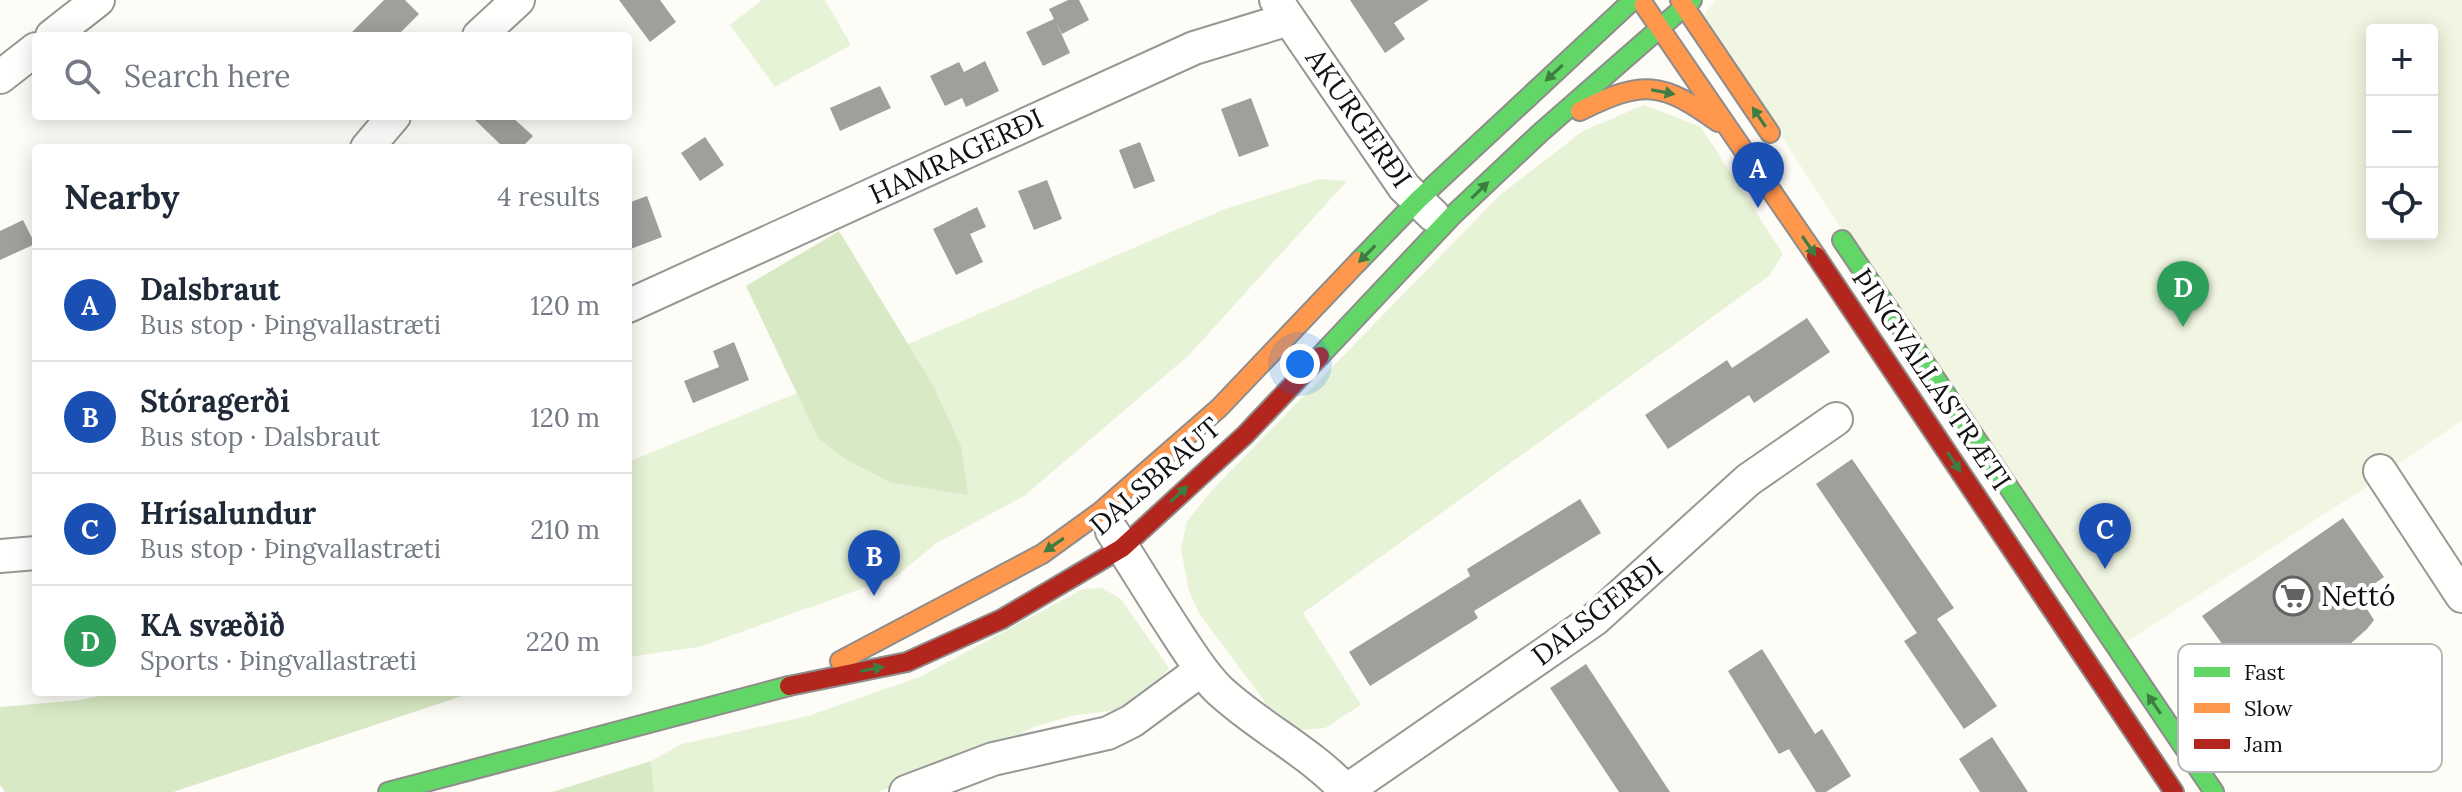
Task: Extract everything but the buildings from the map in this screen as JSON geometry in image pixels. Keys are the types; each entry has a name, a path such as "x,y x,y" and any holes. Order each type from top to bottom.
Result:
{"street":[{"path":"57,32 98,0"},
{"path":"483,32 518,0"},
{"name":"DALSBRAUT","path":"795,684 1042,554 1100,512 1219,408 1418,200 1633,0"},
{"name":"ÞINGVALLASTRÆTI","path":"1640,0 1735,134 2174,792"},
{"path":"1686,2 1784,154"},
{"name":"DALSBRAUT","path":"388,792 795,684 907,662 1002,619 1122,548 1245,435 1444,226 1540,133 1686,2"},
{"name":"AKURGERÐI","path":"1284,6 1404,187 1444,226"},
{"name":"HAMRAGERÐI","path":"632,304 1284,6"},
{"path":"0,77 32,52"},
{"path":"1540,133 1595,103 1631,90 1656,89 1680,95 1735,134"},
{"path":"370,144 391,120"},
{"name":"ÞINGVALLASTRÆTI","path":"1828,219 2178,739"},
{"name":"DALSGERÐI","path":"1347,791 1595,619 1748,480 1836,419"},
{"path":"2380,471 2462,596"},
{"path":"1100,512 1201,670 1238,708 1312,760 1347,791"},
{"path":"0,556 32,553"},
{"path":"922,789 993,759 1108,733 1132,721 1201,670"},
{"name":"ÞINGVALLASTRÆTI","path":"2201,772 2214,792"}],"green space":[{"path":"762,0 825,0 851,45 775,87 730,25"},
{"path":"1716,0 2462,0 2462,420 2360,491 2112,651 1704,15"},
{"path":"1644,105 1701,127 1783,254 1769,276 1303,613 1361,705 1325,728 1301,730 1268,706 1200,615 1189,591 1181,549 1187,521 1214,488 1500,195 1583,131"},
{"path":"1320,179 1347,181 1189,355 1024,496 935,544 897,576 699,647 632,656 632,460 797,393 818,438 967,495 960,454 947,416 908,344 1225,209"},
{"path":"839,231 933,385 961,446 968,495 890,482 847,460 818,438 746,286"},
{"path":"1102,588 1121,599 1169,668 1148,694 1132,704 1039,725 923,777 877,792 654,792 651,761 682,744 808,716 922,676 1083,589"},
{"path":"99,696 462,696 173,792 5,792 0,785 0,707"},
{"path":"651,761 654,792 552,792"}],"traffic: fast":[{"path":"1359,261 1418,200 1633,0"},
{"path":"1320,356 1453,215 1540,133 1692,0"},
{"path":"1842,240 2178,739"},
{"path":"388,792 789,686"},
{"path":"2201,772 2214,792"}],"traffic: slow":[{"path":"1680,0 1770,133"},
{"path":"1644,5 1816,256"},
{"path":"1580,111 1621,94 1652,90 1682,99 1718,122"},
{"path":"840,661 1042,554 1100,512 1219,408 1359,261"}],"traffic: jam":[{"path":"1816,256 2174,792"},
{"path":"789,686 907,662 1002,619 1122,548 1245,435 1320,356"}],"place":[{"name":"Dalsbraut","path":"1758,208"},
{"name":"KA svæðið","path":"2183,327"},
{"name":"Hrísalundur","path":"2105,569"},
{"name":"Stóragerði","path":"874,596"},
{"name":"Nettó","path":"2293,596"}]}
